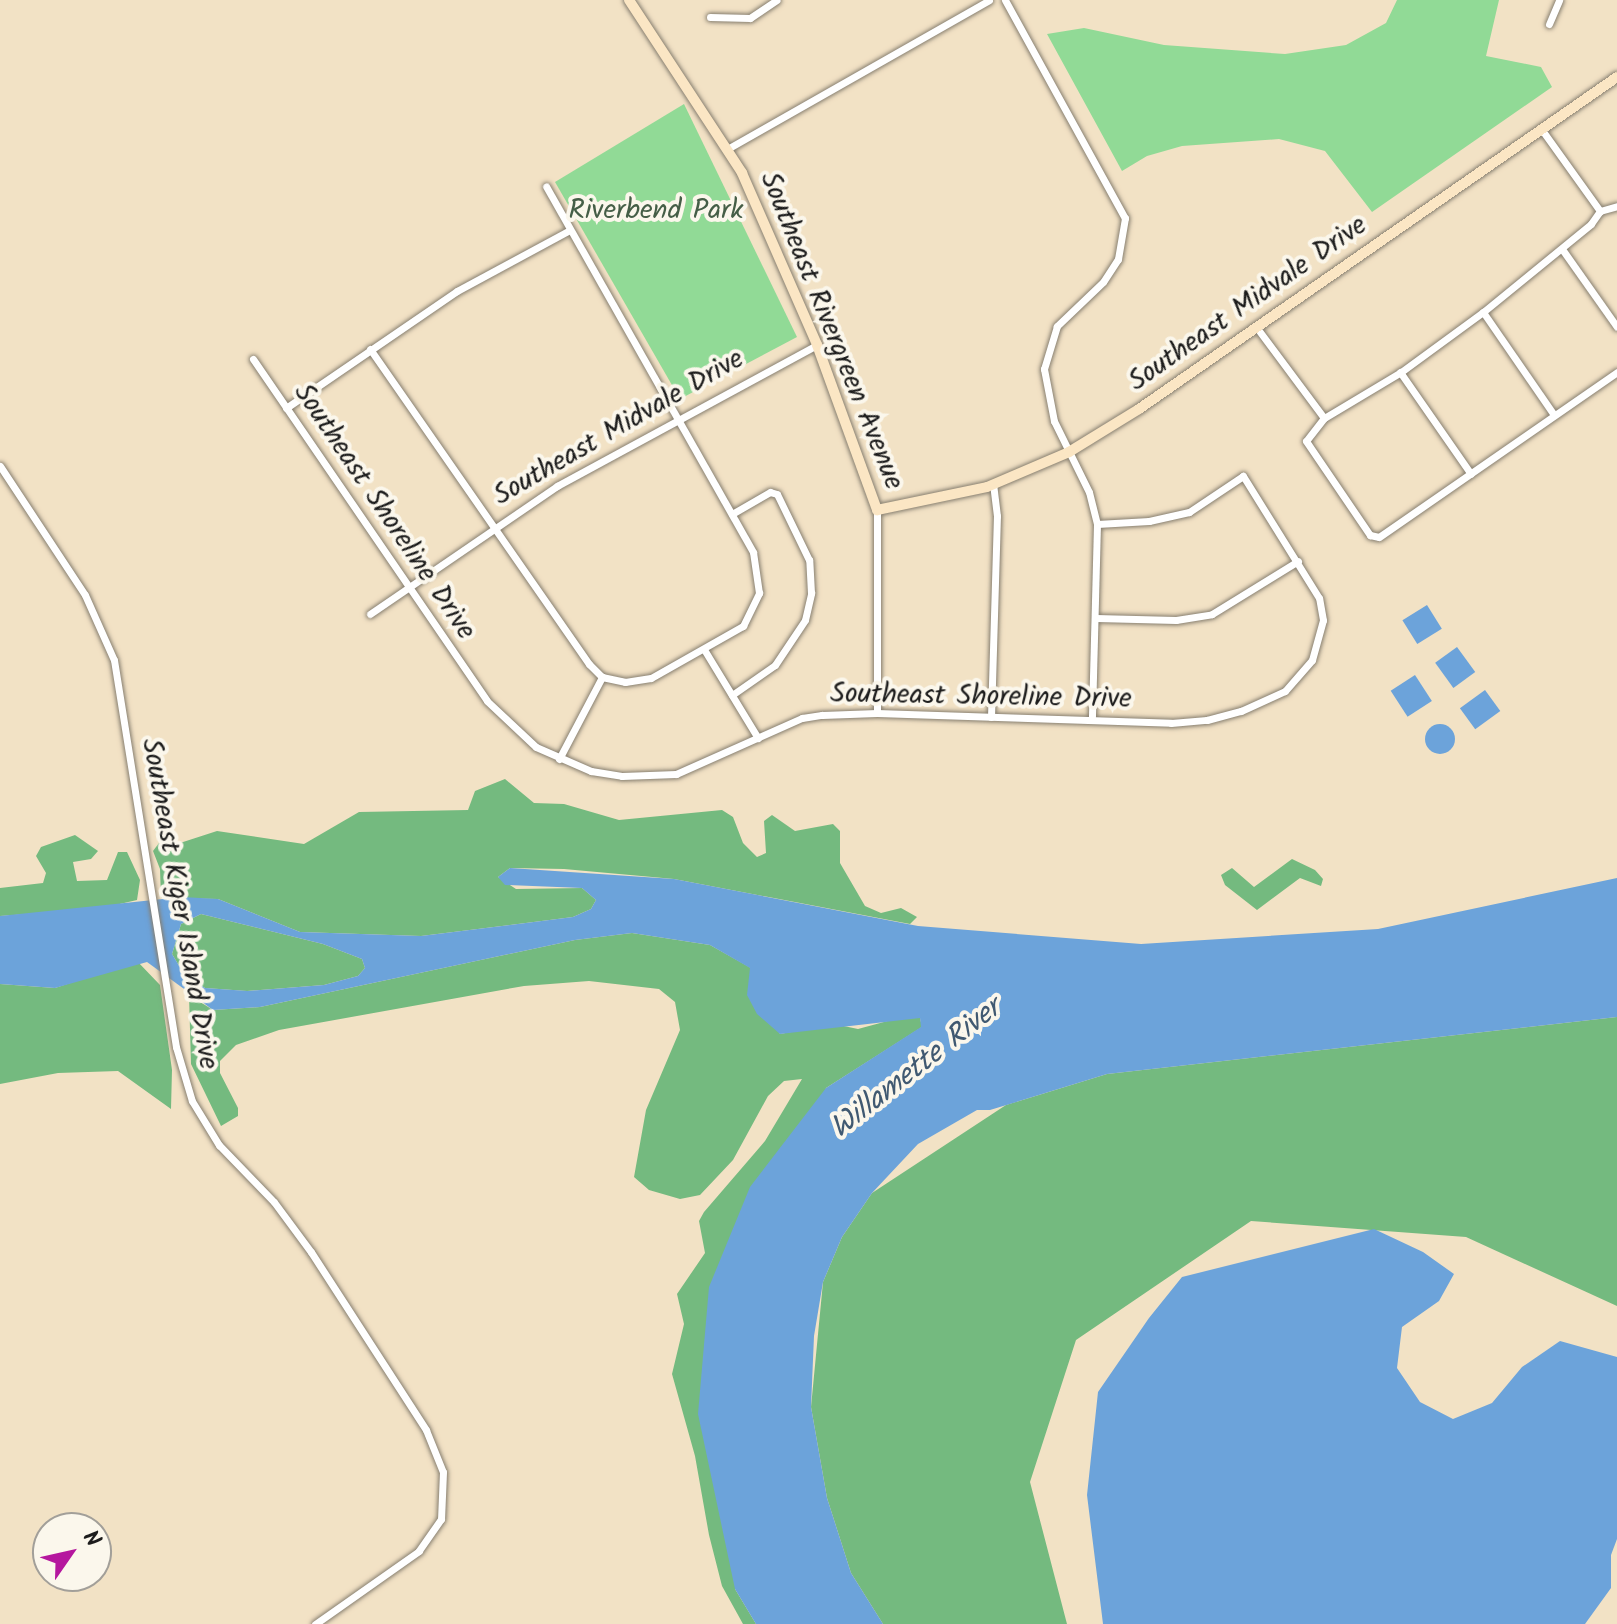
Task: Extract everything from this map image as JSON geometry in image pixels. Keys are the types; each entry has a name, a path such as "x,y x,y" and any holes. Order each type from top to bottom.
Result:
{"street":[{"name":"Southeast Rivergreen Avenue","path":"629,0 729,148 817,345 877,510 877,713"},
{"path":"710,17 750,18 777,0"},
{"path":"729,148 989,0"},
{"path":"1005,0 1125,218 1123,245 1113,270 1065,316 1046,353 1047,399 1089,492 1097,524 1092,720"},
{"path":"1549,24 1559,0"},
{"name":"Southeast Midvale Drive","path":"877,510 993,485 1069,452 1257,328 1617,77"},
{"path":"1542,130 1600,211"},
{"path":"370,349 602,677 625,682 651,678 705,651 743,626 759,593 753,552 546,186"},
{"path":"1617,206 1600,211 1562,249 1544,258 1483,312 1400,372 1324,418 1305,437 1374,537 1617,372"},
{"path":"286,408 457,291 570,230"},
{"path":"1562,249 1617,327"},
{"path":"1483,312 1554,415"},
{"path":"1257,328 1324,418"},
{"name":"Southeast Midvale Drive","path":"370,614 600,460 817,345"},
{"name":"Southeast Shoreline Drive","path":"253,359 487,701 514,729 559,759 622,776 676,774 802,718 877,713 1092,720 1207,720 1285,691 1312,660 1323,620 1319,598 1243,476 1189,512 1149,521 1097,524"},
{"path":"1400,372 1471,474"},
{"name":"Southeast Kiger Island Drive","path":"0,466 62,557 106,638 122,702 176,1047 201,1120 311,1252 426,1430 443,1472 441,1519 419,1551 315,1624"},
{"path":"991,717 997,516 993,485"},
{"path":"732,514 770,492 777,494 809,560 811,593 805,620 784,653 732,695"},
{"path":"1096,618 1176,620 1212,614 1298,561"},
{"path":"705,651 758,738"},
{"path":"559,759 602,677"}],"green space":[{"path":"1397,0 1499,0 1486,56 1541,67 1552,87 1372,212 1325,151 1279,139 1182,146 1147,156 1122,171 1047,34 1084,28 1164,45 1285,54 1346,45 1386,23"},
{"name":"Riverbend Park","path":"684,104 797,337 680,399 555,182"},
{"path":"505,779 534,803 564,804 619,820 722,810 733,817 743,843 757,857 766,853 764,821 772,815 795,831 833,824 840,831 840,863 865,906 881,913 901,908 917,917 910,924 674,879 564,869 510,868 498,877 516,889 582,888 596,900 591,909 573,917 421,936 300,932 218,899 161,898 160,869 153,851 159,843 180,843 217,831 304,844 359,812 468,810 475,791"},
{"path":"75,835 98,851 91,859 73,862 77,881 107,880 118,852 127,852 140,880 137,900 98,909 0,916 0,888 43,883 46,873 36,856 41,847"},
{"path":"1292,859 1315,870 1323,879 1321,886 1300,878 1257,910 1225,885 1221,875 1232,868 1254,887"},
{"path":"201,914 323,944 362,959 365,968 358,976 324,985 247,991 205,988 184,974 172,954 181,924"},
{"path":"632,933 710,945 751,968 750,978 780,1034 834,1024 858,1029 906,1016 920,1018 922,1027 826,1088 735,1589 756,1624 743,1624 722,1586 709,1535 695,1456 672,1374 684,1324 677,1294 705,1253 699,1221 704,1212 765,1141 802,1079 784,1081 768,1096 733,1160 700,1195 680,1199 649,1190 634,1177 646,1110 680,1030 675,1002 659,989 589,981 524,986 279,1030 236,1045 220,1061 220,1073 238,1108 238,1116 221,1126 191,1064 189,995 213,1010 260,1007 575,940"},
{"path":"137,961 160,985 172,1070 171,1109 118,1071 58,1073 0,1084 0,984 55,988"},
{"path":"1617,1017 1617,1306 1466,1237 1251,1221 1076,1340 1030,1482 1067,1624 883,1624 851,1573 827,1498 811,1407 823,1282 842,1237 872,1193 1006,1105 1107,1074"}],"water":[{"path":"1427,605 1442,629 1417,644 1402,620"},
{"path":"1457,647 1475,672 1453,688 1435,663"},
{"path":"1415,675 1432,701 1408,717 1391,691"},
{"path":"1485,690 1500,711 1475,729 1460,708"},
{"path":"1440,724 1451,728 1455,739 1451,750 1440,754 1429,750 1425,739 1429,728"},
{"name":"Willamette River","path":"510,868 674,879 918,926 1141,944 1378,929 1617,878 1617,1017 1107,1074 990,1110 977,1110 918,1144 872,1193 842,1237 823,1282 814,1336 811,1407 827,1498 851,1573 883,1624 756,1624 735,1589 698,1414 709,1287 750,1187 826,1088 921,1027 920,1018 780,1034 757,1014 747,995 750,968 710,945 632,933 575,940 260,1007 213,1010 147,962 55,988 0,984 0,916 182,897 218,899 300,932 421,936 573,917 591,909 596,900 582,888 505,885 498,877","holes":["201,914 323,944 362,959 365,968 358,976 324,985 248,991 205,988 184,974 172,954 181,924"]},
{"path":"1374,1229 1423,1252 1454,1274 1439,1301 1402,1327 1397,1368 1420,1402 1453,1419 1492,1403 1522,1367 1560,1341 1617,1357 1617,1539 1611,1555 1611,1588 1585,1624 1103,1624 1087,1495 1098,1392 1149,1318 1182,1277"}]}
